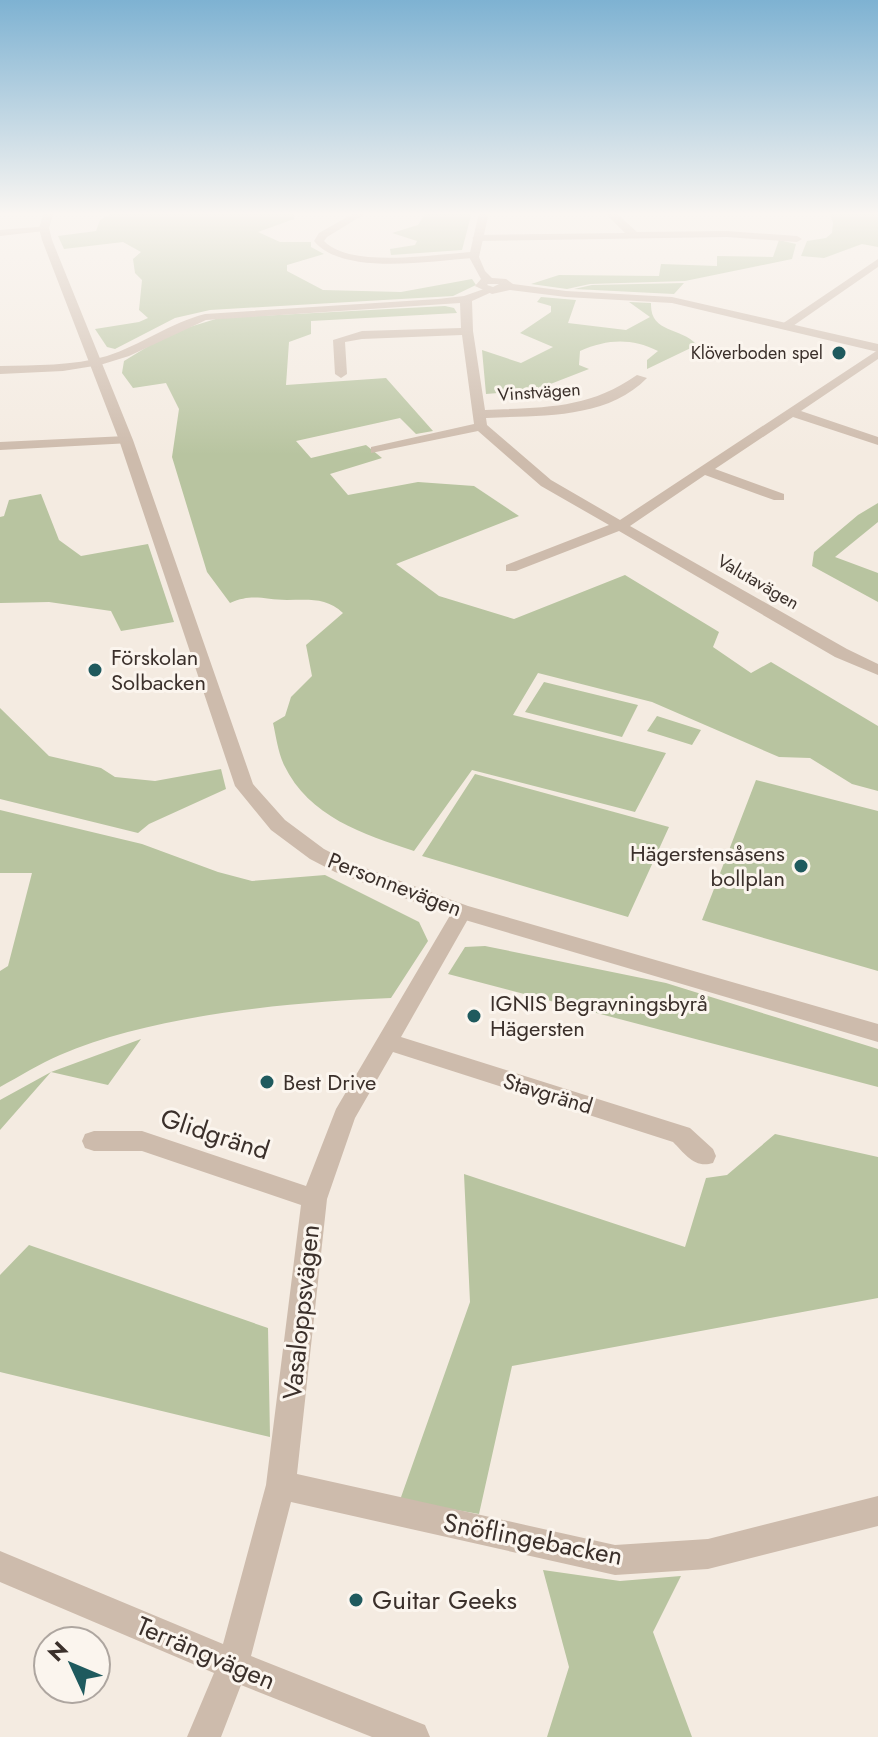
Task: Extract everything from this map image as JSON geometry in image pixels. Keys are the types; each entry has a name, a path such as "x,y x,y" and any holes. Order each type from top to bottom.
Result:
{"street":[{"name":"Personnevägen","path":"70,293 126,440 244,786 278,825 317,854 342,867 462,912 878,1033"},
{"path":"0,370 98,361 124,353 187,321 205,317 466,299 476,293"},
{"path":"558,293 672,300 878,351"},
{"path":"786,326 833,293"},
{"path":"376,450 480,420 467,331 466,299"},
{"path":"341,374 339,340 362,335 467,331"},
{"path":"511,568 620,526 878,351"},
{"name":"Vinstvägen","path":"480,420 584,408 618,396 641,378"},
{"path":"791,412 878,441"},
{"name":"Valutavägen","path":"480,420 546,483 878,670"},
{"path":"0,446 126,440"},
{"path":"704,470 779,497"},
{"name":"Vasaloppsvägen","path":"204,1737 233,1665 281,1485 314,1199 344,1116 462,912"},
{"name":"Stavgränd","path":"386,1041 681,1135 704,1156"},
{"name":"Glidgränd","path":"94,1141 142,1141 314,1199"},
{"name":"Snöflingebacken","path":"281,1485 615,1560 708,1554 878,1511"},
{"name":"Terrängvägen","path":"0,1566 413,1737"}],"green space":[{"path":"141,293 459,293 453,296 210,310 175,318 115,349 107,347 95,329 148,318 139,310"},
{"path":"541,297 576,300 568,323 626,330 650,317 629,302 651,303 655,320 697,345 647,369 647,360 658,351 629,342 600,344 580,351 579,365 589,369 535,390 486,394 482,350 521,363 553,347 520,333 551,312 551,306 537,302"},
{"path":"454,308 457,313 311,321 311,334 289,342 286,385 386,378 433,431 416,434 400,418 296,441 311,458 366,445 382,458 330,474 348,495 418,482 474,486 519,516 396,564 439,596 514,619 625,575 719,632 713,647 751,673 771,662 878,726 878,791 852,784 810,758 779,757 652,702 538,673 513,715 666,753 635,812 472,770 414,851 339,821 308,798 284,765 273,723 285,716 291,697 312,676 306,645 343,613 330,604 316,600 252,598 230,603 207,572 172,457 179,409 166,383 133,388 122,373 124,361 170,333 219,318"},
{"path":"41,494 59,540 81,556 148,544 174,622 121,631 111,611 49,602 0,603 0,517 4,516 9,500"},
{"path":"878,503 878,522 835,557 878,573 878,602 812,566 814,552 858,515"},
{"path":"544,682 638,705 622,737 525,712"},
{"path":"0,708 49,756 101,768 115,777 155,781 221,769 226,789 149,824 138,833 0,799"},
{"path":"657,716 701,730 692,745 647,731"},
{"path":"475,774 669,827 628,917 422,856"},
{"name":"Hägerstensåsens bollplan","path":"756,780 878,811 878,971 702,920"},
{"path":"0,810 142,844 252,881 325,875 419,922 428,941 391,998 266,1007 179,1020 97,1041 60,1055 0,1087 0,971 8,966 32,873 0,873"},
{"path":"485,946 666,983 878,1049 878,1087 448,974 465,947"},
{"path":"141,1039 108,1085 51,1072"},
{"path":"51,1072 0,1130 0,1100"},
{"path":"775,1134 878,1157 878,1298 512,1366 479,1514 400,1500 470,1302 464,1174 685,1247 706,1178 727,1175"},
{"path":"29,1245 268,1328 270,1437 0,1372 0,1275"},
{"path":"543,1570 620,1581 681,1576 653,1632 692,1737 547,1737 569,1667"}],"place":[{"name":"Klöverboden spel","path":"839,353"},
{"name":"Förskolan Solbacken","path":"95,670"},
{"name":"Hägerstensåsens bollplan","path":"801,866"},
{"name":"IGNIS Begravningsbyrå Hägersten","path":"474,1016"},
{"name":"Best Drive","path":"267,1082"},
{"name":"Guitar Geeks","path":"356,1600"}]}
